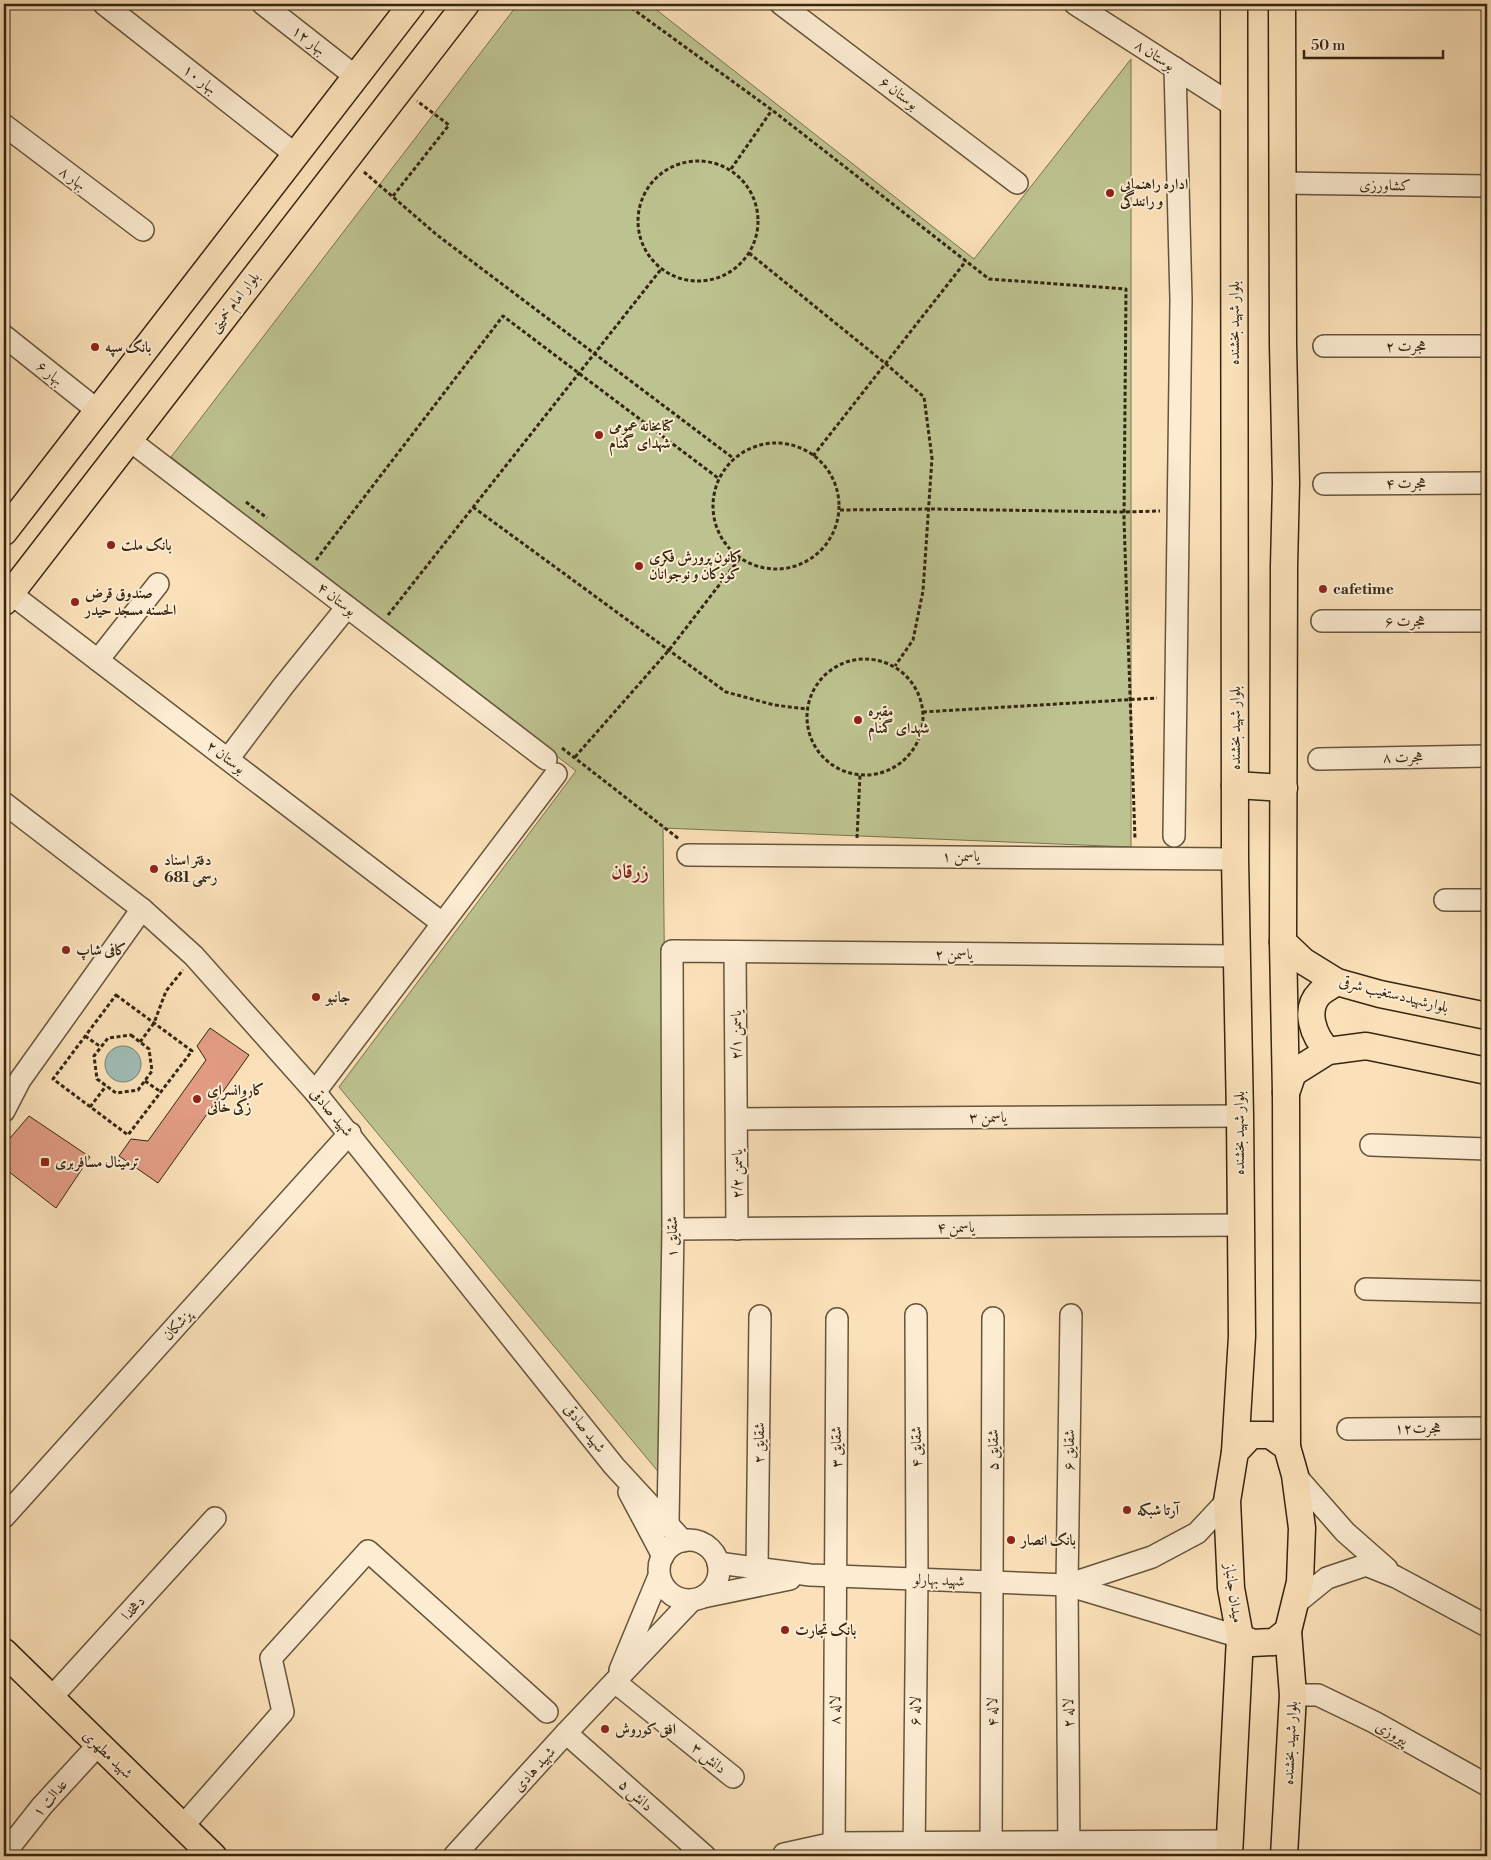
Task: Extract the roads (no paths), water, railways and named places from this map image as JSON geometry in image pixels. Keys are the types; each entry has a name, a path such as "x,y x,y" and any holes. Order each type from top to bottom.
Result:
{"main road":[{"path":"4,532 412,4"},
{"name":"بلوار امام خمینی","path":"7,597 466,4"},
{"name":"بلوار شهید بخشنده","path":"1234,4 1234,785 1242,1336 1235,1452"},
{"path":"1282,4 1283,379 1286,483 1283,942 1286,1094 1287,1447 1295,1475 1302,1528 1300,1582 1288,1631"},
{"path":"1234,785 1284,788"},
{"name":"بلوارشهیددستغیب شرقی","path":"1283,942 1303,961 1338,982 1380,994 1487,1016"},
{"path":"1328,1051 1315,1034 1312,1024 1312,1012 1314,1002 1320,993 1338,982"},
{"path":"1286,1094 1293,1073 1328,1051 1366,1046 1487,1071"},
{"path":"1235,1452 1250,1435 1270,1435 1287,1447"},
{"name":"میدان جانباز","path":"1235,1452 1227,1501 1231,1588 1240,1637 1252,1643 1274,1642 1288,1631"},
{"name":"بلوار شهید بخشنده","path":"1284,1856 1293,1695 1288,1631"},
{"path":"1229,1849 1240,1637"},
{"name":"شهید مطهری","path":"4,1652 213,1856"}],"street":[{"name":"بهار ۱۰","path":"104,4 296,154"},
{"name":"بهار ۱۲","path":"263,4 356,76"},
{"name":"بوستان ۶","path":"781,4 1017,183"},
{"name":"بوستان ۸","path":"1075,4 1234,106"},
{"path":"1174,836 1181,300 1176,68"},
{"name":"بهار ۸","path":"4,125 143,230"},
{"name":"کشاورزی","path":"1282,184 1487,186"},
{"name":"بهار ۶","path":"4,336 97,410"},
{"name":"هجرت ۲","path":"1324,346 1487,346"},
{"name":"بوستان ۴","path":"128,439 347,607 381,621 554,760 442,923"},
{"name":"هجرت ۴","path":"1324,484 1487,483"},
{"path":"98,660 158,584"},
{"name":"بوستان ۲","path":"7,597 98,660 442,923"},
{"path":"228,759 284,685 347,607"},
{"name":"هجرت ۶","path":"1322,621 1487,621"},
{"name":"هجرت ۸","path":"1319,759 1487,756"},
{"name":"شهید صادقی","path":"4,803 142,909 194,956 350,1133 614,1466"},
{"name":"یاسمن ۱","path":"687,847 1235,859"},
{"path":"1445,900 1487,900"},
{"path":"4,1111 20,1080 142,909"},
{"path":"315,1092 442,923"},
{"name":"یاسمن ۲","path":"672,951 1236,956"},
{"name":"شقایق ۱","path":"668,1523 673,1229 672,951"},
{"name":"یاسمن ۲/۱","path":"735,952 736,1119"},
{"name":"یاسمن ۳","path":"736,1119 1240,1116"},
{"name":"یاسمن ۲/۲","path":"736,1119 737,1229"},
{"name":"پزشکان","path":"4,1516 350,1133"},
{"path":"1371,1145 1487,1149"},
{"name":"یاسمن ۴","path":"673,1229 1240,1225"},
{"path":"1366,1289 1487,1292"},
{"name":"شقایق ۴","path":"916,1315 917,1579"},
{"name":"شقایق ۲","path":"757,1569 760,1316"},
{"name":"شقایق ۶","path":"1067,1585 1071,1316"},
{"name":"شقایق ۵","path":"993,1318 993,1581"},
{"name":"شقایق ۳","path":"835,1576 837,1319"},
{"name":"هجرت۱۲","path":"1348,1429 1487,1428"},
{"path":"614,1466 683,1541"},
{"path":"614,1466 661,1566 662,1584 675,1597 698,1598 810,1575"},
{"path":"1295,1475 1346,1532 1396,1577"},
{"path":"1067,1585 1152,1557 1198,1533 1227,1501"},
{"name":"دهخدا","path":"50,1698 215,1518"},
{"path":"615,1682 661,1566 672,1546 683,1541 701,1543 709,1548 718,1563 719,1573 716,1582 711,1590 698,1598"},
{"path":"182,1826 283,1712 271,1658 368,1550 547,1712"},
{"path":"718,1563 810,1575"},
{"path":"1295,1604 1327,1578 1366,1565 1396,1577 1487,1626"},
{"name":"شهید بهارلو","path":"810,1575 1067,1585"},
{"name":"لاله ۸","path":"834,1850 835,1576"},
{"name":"لاله ۶","path":"914,1849 917,1579"},
{"name":"لاله ۴","path":"991,1849 993,1581"},
{"path":"1067,1585 1240,1637"},
{"name":"لاله ۲","path":"1067,1585 1069,1849"},
{"name":"شهید هادی","path":"454,1856 566,1733 698,1598"},
{"name":"دانش ۳","path":"615,1682 733,1777"},
{"name":"پیروزی","path":"1293,1695 1318,1696 1374,1722 1487,1785"},
{"name":"دانش ۵","path":"566,1733 705,1856"},
{"name":"عدالت ۱","path":"4,1854 42,1806 98,1745"},
{"path":"783,1855 834,1850 1229,1849"}],"water":[{"path":"123,1046 130,1047 136,1051 140,1057 140,1071 136,1077 130,1081 123,1082 116,1081 110,1077 106,1071 105,1064 106,1057 110,1051 116,1047"}],"place":[{"name":"اداره راهنمایی و رانندگی","path":"1110,193"},
{"name":"بانک سپه","path":"95,347"},
{"name":"کتابخانه عمومی شهدای گمنام","path":"599,435"},
{"name":"بانک ملت","path":"111,545"},
{"name":"کانون پرورش فکری کودکان و نوجوانان","path":"639,566"},
{"name":"cafetime","path":"1323,589"},
{"name":"صندوق قرض الحسنه مسجد حیدر","path":"75,602"},
{"name":"مقبره شهدای گمنام","path":"858,720"},
{"name":"دفتر اسناد رسمی 681","path":"154,869"},
{"name":"کافی شاپ","path":"66,950"},
{"name":"جانبو","path":"316,997"},
{"name":"کاروانسرای زکی خانی","path":"197,1099"},
{"name":"ترمینال مسافربری","path":"45,1162"},
{"name":"آرتا شبکه","path":"1127,1510"},
{"name":"بانک انصار","path":"1011,1540"},
{"name":"بانک تجارت","path":"785,1630"},
{"name":"افق کوروش","path":"605,1729"}],"district":[{"name":"زرقان","path":"630,871"}]}
